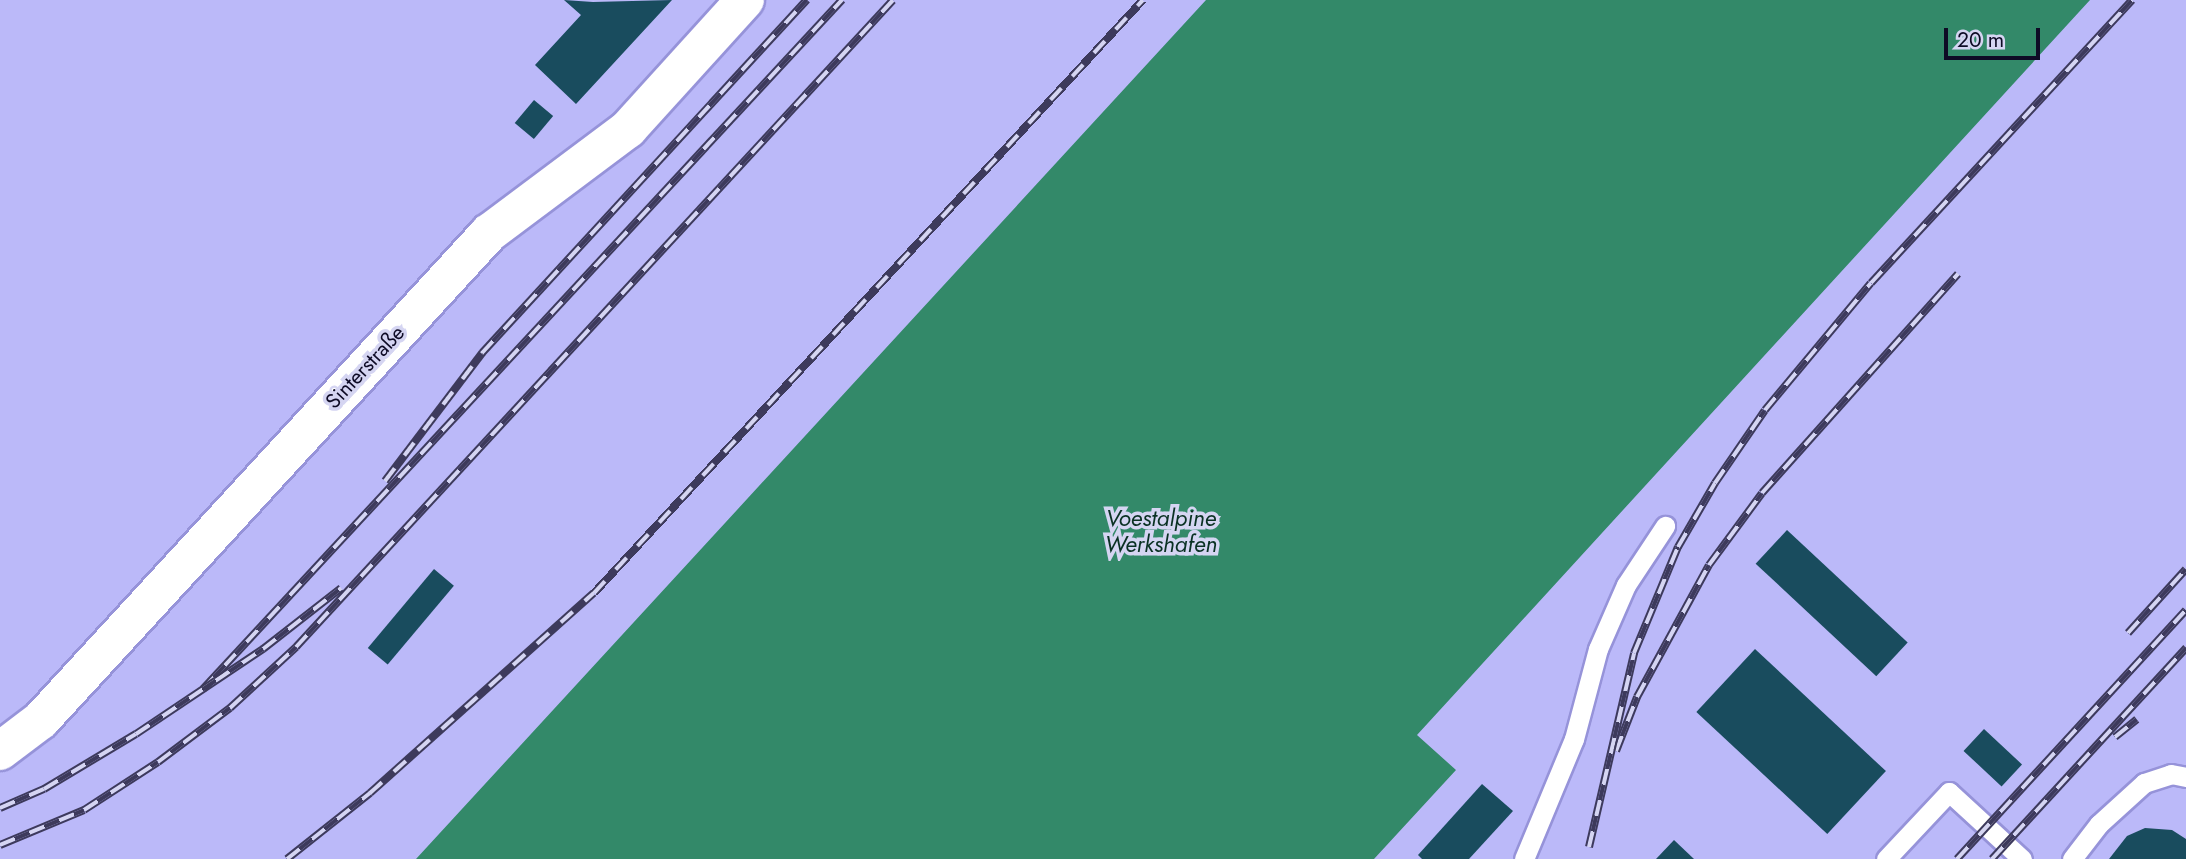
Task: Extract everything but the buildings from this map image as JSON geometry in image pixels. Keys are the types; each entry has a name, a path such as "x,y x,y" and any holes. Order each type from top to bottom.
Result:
{"street":[{"name":"Sinterstraße","path":"0,751 41,720 489,233 628,128 746,0"}],"lane":[{"path":"1524,859 1574,739 1598,649 1626,585 1665,526"},
{"path":"2072,859 2099,824 2144,783 2171,774 2186,777"},
{"path":"1886,859 1949,792 2022,859"}],"shaded area":[{"path":"0,0 2186,0 2186,859 0,859"}],"water":[{"name":"Voestalpine Werkshafen","path":"1206,0 2090,0 1417,735 1456,770 1374,859 416,859"}],"railway":[{"path":"385,481 482,353 807,0"},
{"path":"203,689 842,0"},
{"path":"0,845 84,810 158,762 230,708 296,647 893,0"},
{"path":"287,859 370,793 594,593 1143,0"},
{"path":"1589,847 1634,653 1678,547 1715,483 1765,410 1871,283 2132,0"},
{"path":"1616,751 1637,697 1709,565 1762,493 1958,274"},
{"path":"2128,633 2186,569"},
{"path":"0,808 44,789 136,734 263,649 341,588"},
{"path":"1957,859 2186,610"},
{"path":"1992,859 2186,648"},
{"path":"2115,737 2137,719"}]}
